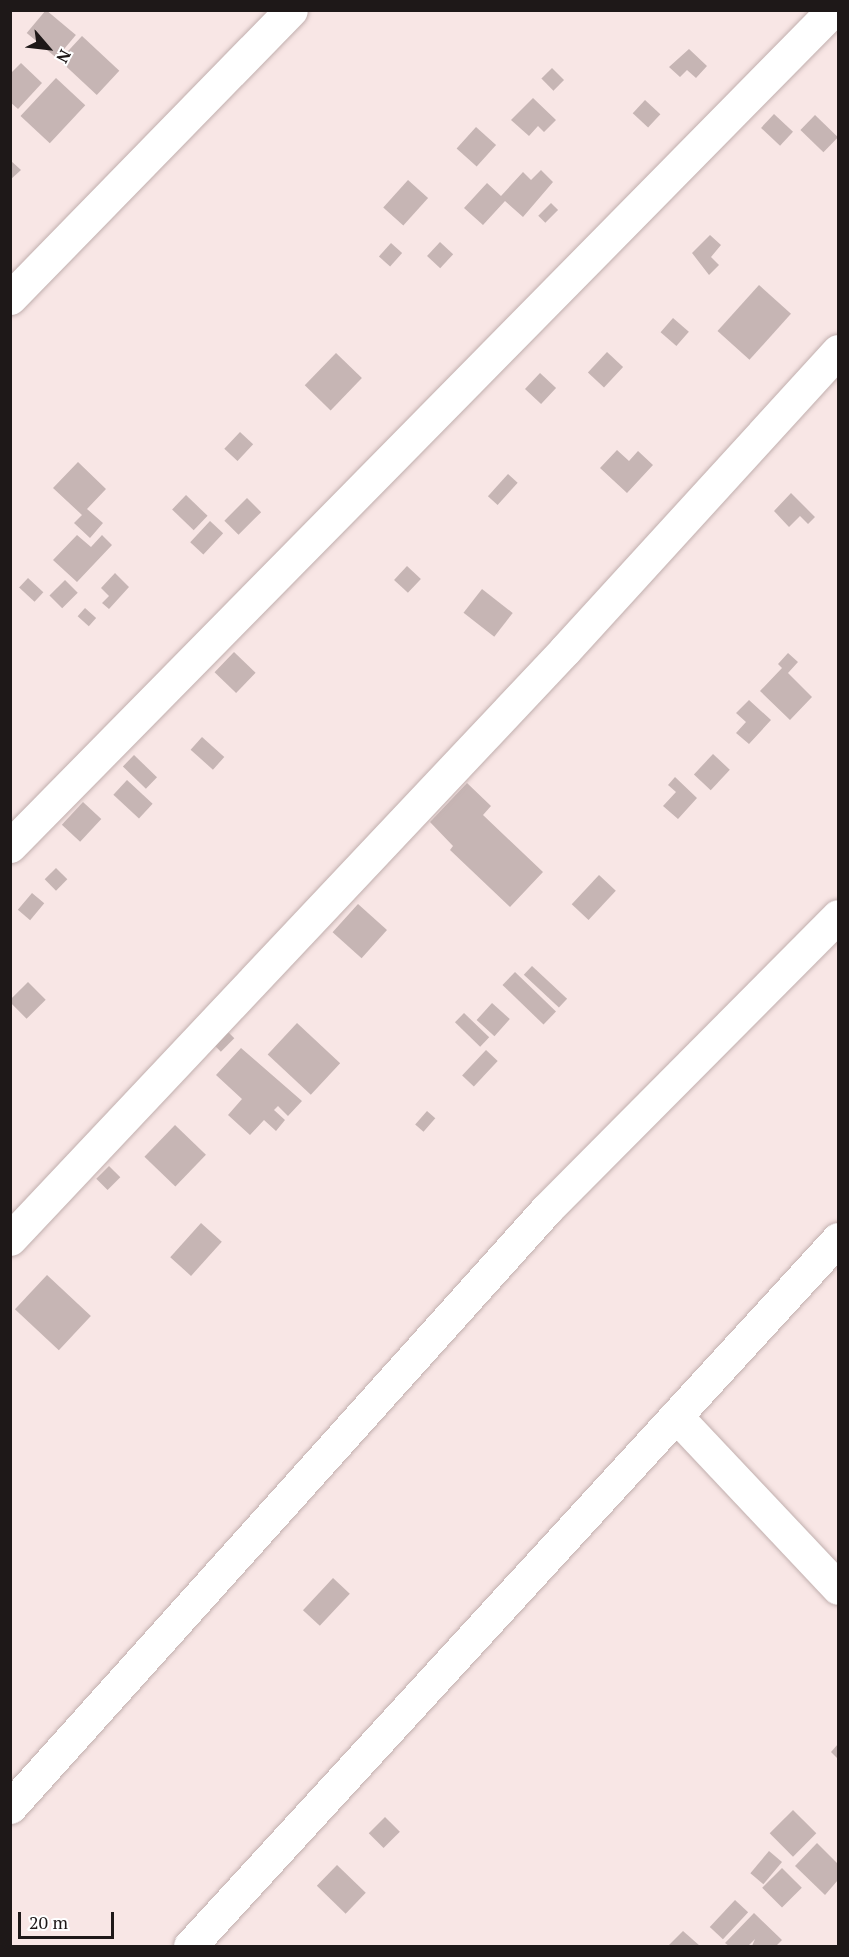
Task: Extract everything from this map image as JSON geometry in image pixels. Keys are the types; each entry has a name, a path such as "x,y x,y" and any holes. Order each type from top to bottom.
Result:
{"street":[{"path":"10,298 291,10"},
{"path":"10,846 833,10"},
{"path":"10,1239 565,650 838,351"},
{"path":"10,1807 546,1210 838,916"},
{"path":"190,1947 838,1239"},
{"path":"676,1416 838,1588"}],"building":[{"path":"46,10 76,35 57,58 27,33"},
{"path":"82,36 119,71 97,95 59,60"},
{"path":"689,49 707,66 696,78 687,70 680,77 669,67"},
{"path":"21,63 42,83 18,109 10,102 10,74"},
{"path":"552,68 564,80 553,91 541,79"},
{"path":"56,78 85,105 50,143 21,116"},
{"path":"533,98 556,120 544,132 538,126 529,136 511,120"},
{"path":"645,100 660,114 648,127 633,113"},
{"path":"774,114 793,132 780,146 761,128"},
{"path":"815,115 838,137 823,152 800,130"},
{"path":"476,127 496,145 477,167 457,149"},
{"path":"10,160 21,170 10,180"},
{"path":"541,170 553,182 523,217 505,201 483,225 464,208 487,183 501,196 523,172 531,180"},
{"path":"408,180 428,198 403,226 383,207"},
{"path":"551,203 558,210 545,223 538,216"},
{"path":"710,235 721,245 711,257 719,265 709,275 692,253"},
{"path":"440,242 453,254 440,268 427,256"},
{"path":"391,243 402,253 390,266 379,256"},
{"path":"759,285 791,314 749,360 718,331"},
{"path":"673,318 689,332 676,346 661,332"},
{"path":"607,352 623,367 604,387 588,372"},
{"path":"336,353 362,378 331,410 305,385"},
{"path":"540,373 556,388 541,404 525,389"},
{"path":"240,432 253,444 237,461 224,449"},
{"path":"617,450 629,461 638,451 653,465 627,493 600,468"},
{"path":"78,462 106,489 87,509 103,523 90,538 74,523 82,515 53,488"},
{"path":"508,474 518,483 498,505 488,496"},
{"path":"791,493 815,517 808,524 800,516 789,527 774,511"},
{"path":"186,495 208,516 194,530 172,509"},
{"path":"247,498 261,512 239,535 224,521"},
{"path":"210,521 223,533 203,554 190,542"},
{"path":"77,535 91,547 102,535 112,545 77,582 53,560"},
{"path":"407,566 421,579 408,593 394,580"},
{"path":"115,573 129,587 109,609 102,603 109,596 101,588"},
{"path":"28,578 43,592 34,602 19,588"},
{"path":"65,580 78,593 62,608 49,596"},
{"path":"482,589 513,613 494,637 464,613"},
{"path":"85,608 96,618 89,626 78,616"},
{"path":"234,652 256,673 236,693 215,672"},
{"path":"788,653 798,662 788,673 812,697 790,720 760,691 782,668 778,664"},
{"path":"749,700 771,720 749,744 736,733 746,722 736,713"},
{"path":"202,737 224,757 213,770 191,750"},
{"path":"713,754 730,770 711,790 694,774"},
{"path":"134,755 157,777 146,789 123,767"},
{"path":"675,777 697,798 678,819 663,806 676,792 668,785"},
{"path":"127,780 153,804 139,818 113,795"},
{"path":"467,783 491,806 483,815 543,872 510,907 450,850 453,846 430,822"},
{"path":"83,802 101,819 80,842 62,825"},
{"path":"56,868 67,879 56,891 45,879"},
{"path":"599,875 616,891 589,920 572,904"},
{"path":"32,893 44,903 30,920 18,910"},
{"path":"358,904 387,930 362,958 333,932"},
{"path":"532,966 567,999 559,1008 524,975"},
{"path":"515,972 556,1012 543,1025 502,985"},
{"path":"28,982 46,1000 27,1019 10,1000"},
{"path":"492,1003 510,1019 494,1036 477,1020"},
{"path":"464,1013 489,1037 480,1047 455,1022"},
{"path":"297,1023 340,1063 311,1095 268,1054"},
{"path":"223,1027 234,1038 221,1052 210,1040"},
{"path":"241,1048 302,1101 288,1116 278,1106 274,1110 285,1120 276,1131 264,1120 250,1135 228,1115 242,1099 216,1075"},
{"path":"486,1050 498,1061 474,1087 462,1076"},
{"path":"427,1111 435,1118 423,1132 415,1125"},
{"path":"175,1125 206,1155 175,1187 144,1157"},
{"path":"109,1166 120,1177 108,1190 96,1179"},
{"path":"201,1223 222,1242 191,1276 170,1257"},
{"path":"47,1275 91,1316 59,1350 15,1309"},
{"path":"333,1578 350,1594 320,1626 303,1610"},
{"path":"838,1744 838,1759 831,1752"},
{"path":"793,1810 816,1833 793,1857 770,1833"},
{"path":"385,1817 400,1832 384,1848 369,1833"},
{"path":"817,1843 838,1864 838,1880 825,1895 795,1866"},
{"path":"769,1851 782,1862 763,1884 750,1873"},
{"path":"337,1865 366,1893 346,1914 317,1886"},
{"path":"782,1868 802,1888 782,1908 762,1888"},
{"path":"735,1900 748,1912 723,1939 710,1927"},
{"path":"754,1913 782,1940 776,1946 752,1946 755,1939 748,1946 729,1946 725,1943"},
{"path":"683,1931 700,1946 668,1946"}]}
